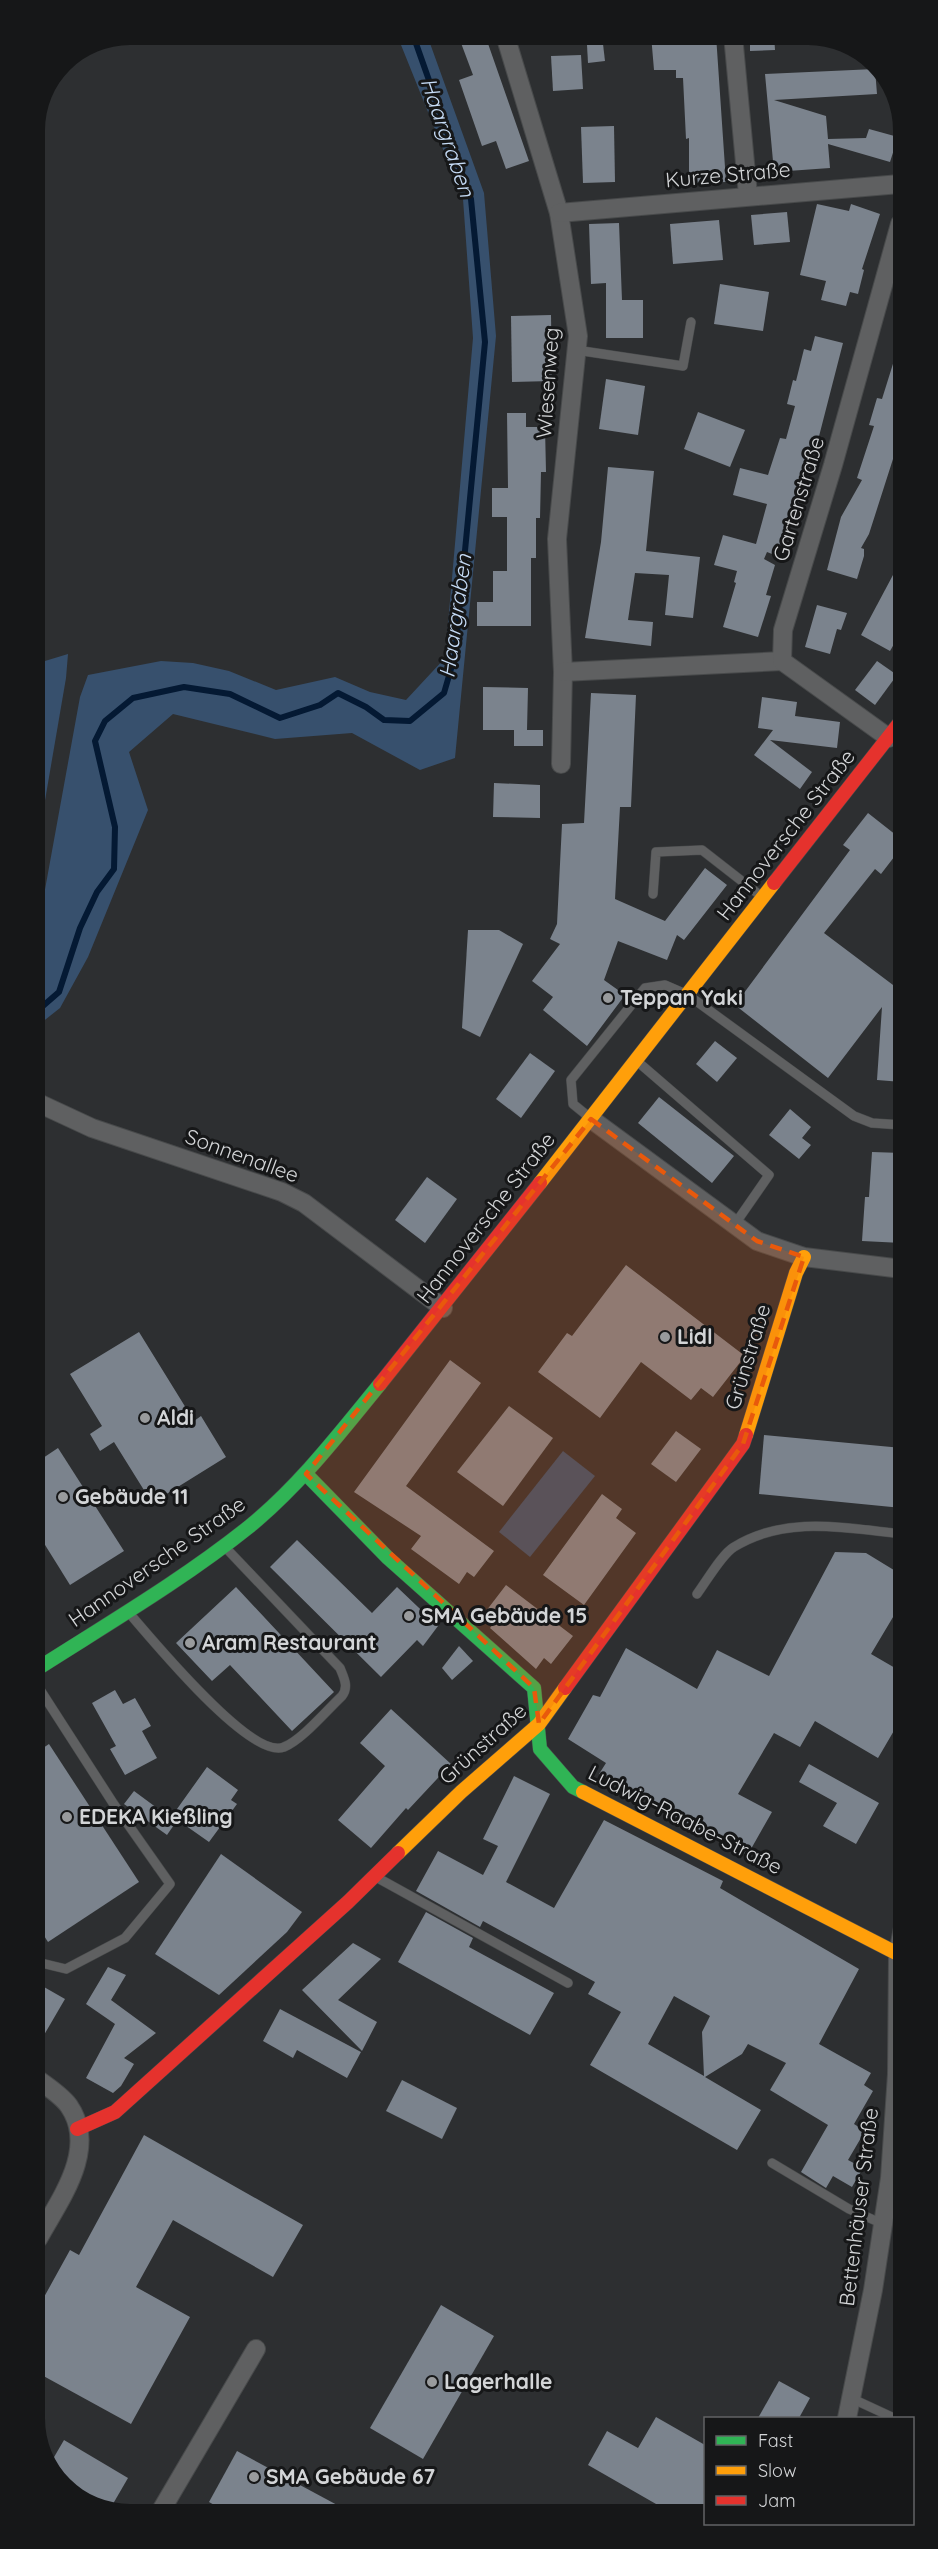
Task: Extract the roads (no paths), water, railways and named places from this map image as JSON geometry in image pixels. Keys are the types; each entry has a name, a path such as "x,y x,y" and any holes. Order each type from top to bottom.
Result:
{"street":[{"name":"Wiesenweg","path":"508,45 560,213 578,336 557,538 563,672 561,764"},
{"path":"734,45 748,195"},
{"name":"Kurze Straße","path":"560,213 748,195 893,185"},
{"name":"Gartenstraße","path":"782,662 783,630 833,465 893,249"},
{"path":"563,672 782,662 893,739"},
{"name":"Hannoversche Straße","path":"45,1665 223,1546 251,1525 306,1474 443,1308 764,898 893,742"},
{"name":"Sonnenallee","path":"45,1106 92,1128 282,1192 304,1203 443,1308"},
{"path":"591,1119 757,1241 804,1257 893,1268"},
{"name":"Grünstraße","path":"77,2129 115,2112 374,1876 460,1792 539,1724 743,1444 796,1273 804,1257"},
{"name":"Ludwig-Raabe-Straße","path":"306,1474 326,1497 399,1566 534,1688 540,1749 573,1787 893,1951"},
{"path":"45,2086 69,2106 77,2129 79,2152 73,2175 45,2226"},
{"name":"Bettenhäuser Straße","path":"847,2417 853,2399 883,2224 890,2178 893,2133"},
{"path":"165,2504 256,2349"}],"lane":[{"path":"576,351 683,366 691,322"},
{"path":"653,894 656,852 702,850 764,898"},
{"path":"591,1119 573,1104 571,1080 645,988 665,985 688,995 854,1116 872,1123 893,1124"},
{"path":"636,1061 769,1175 735,1224"},
{"path":"697,1594 732,1548 770,1532 793,1526 840,1526 893,1533"},
{"path":"127,1611 189,1681 245,1734 270,1749 283,1748 293,1742 342,1696 346,1687 344,1678 340,1668 223,1546"},
{"path":"45,1697 113,1803 170,1884 124,1938 66,1969 45,1964"},
{"path":"374,1876 568,1983"},
{"path":"772,2163 849,2209 883,2224"},
{"path":"853,2399 892,2417"}],"waterway":[{"name":"Haargraben","path":"45,1004 59,992 80,928 97,892 114,869 115,827 95,741 105,721 133,698 184,687 230,694 280,718 320,705 338,693 366,707 384,720 410,721 444,693 455,655 485,342 471,199 417,45"}],"place":[{"name":"Teppan Yaki","path":"608,998"},
{"name":"Lidl","path":"665,1337"},
{"name":"Aldi","path":"145,1418"},
{"name":"Gebäude 11","path":"63,1497"},
{"name":"SMA Gebäude 15","path":"409,1616"},
{"name":"Aram Restaurant","path":"190,1643"},
{"name":"EDEKA Kießling","path":"67,1817"},
{"name":"Lagerhalle","path":"432,2382"},
{"name":"SMA Gebäude 67","path":"254,2477"}]}
